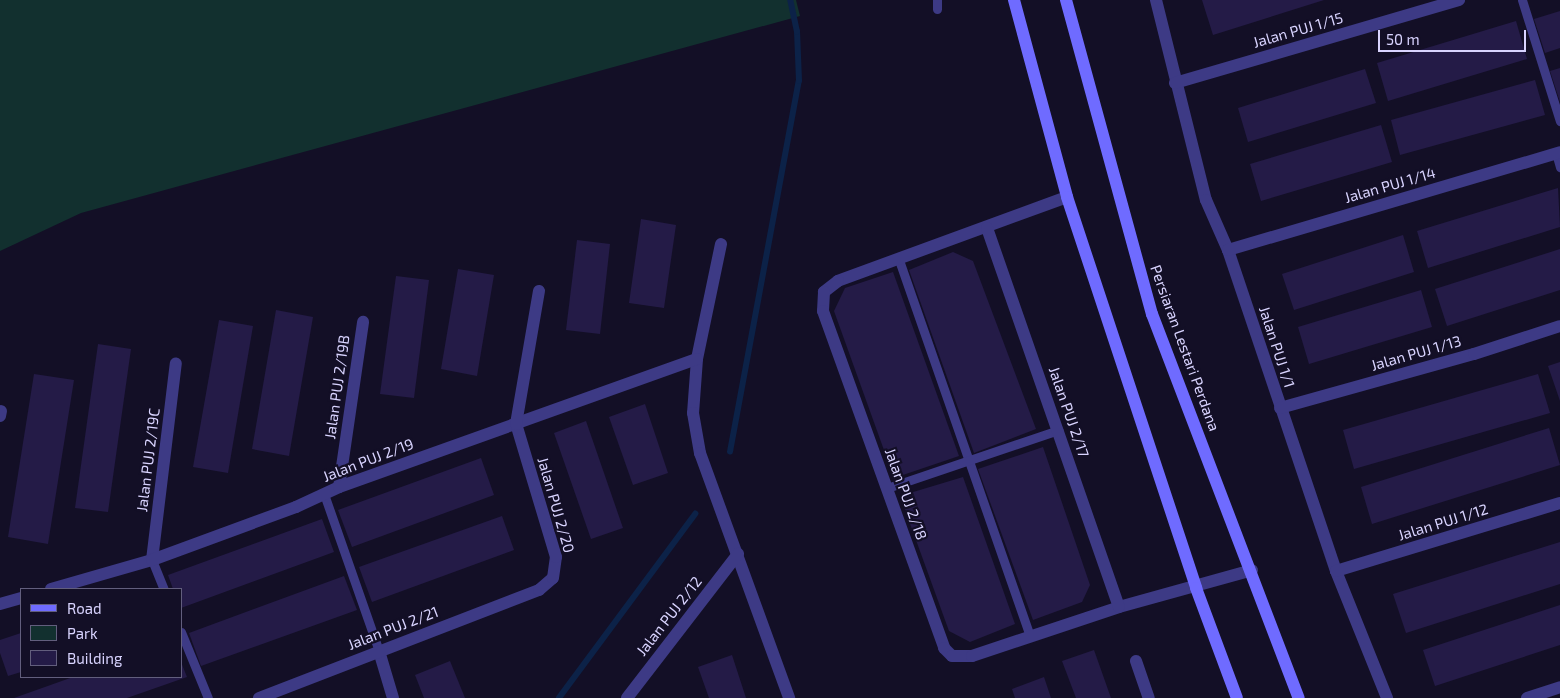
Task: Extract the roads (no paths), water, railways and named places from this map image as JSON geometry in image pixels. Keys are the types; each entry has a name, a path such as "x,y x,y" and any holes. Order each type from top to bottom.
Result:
{"main road":[{"path":"1014,0 1067,196 1196,588 1237,698"},
{"name":"Persiaran Lestari Perdana","path":"1066,0 1152,314 1252,570 1299,698"}],"street":[{"name":"Jalan PUJ 1/1","path":"1156,0 1206,200 1228,250 1336,571 1387,698"},
{"name":"Jalan PUJ 1/15","path":"1175,82 1459,0"},
{"name":"Jalan PUJ 1/14","path":"1228,250 1558,152"},
{"name":"Jalan PUJ 2/18","path":"1067,196 987,228 829,286 822,300 944,648 952,656 972,656 1119,607 1196,588 1252,570"},
{"name":"Jalan PUJ 2/17","path":"987,228 1119,607"},
{"path":"721,244 697,359 693,413 700,453 789,698"},
{"path":"516,424 539,291"},
{"name":"Jalan PUJ 2/19B","path":"339,487 363,322"},
{"name":"Jalan PUJ 1/13","path":"1280,408 1474,354 1560,326"},
{"name":"Jalan PUJ 2/19","path":"54,588 152,560 339,487 697,359"},
{"name":"Jalan PUJ 2/19C","path":"152,560 176,363"},
{"name":"Jalan PUJ 2/20","path":"516,424 556,557 553,578 539,590"},
{"name":"Jalan PUJ 1/12","path":"1336,571 1560,503"},
{"name":"Jalan PUJ 2/12","path":"627,698 738,554"},
{"name":"Jalan PUJ 2/21","path":"259,698 539,590"},
{"path":"0,604 20,598"},
{"path":"379,651 392,698"},
{"path":"1136,661 1149,698"},
{"path":"1528,698 1560,687"}],"lane":[{"path":"1522,0 1560,121"},
{"path":"1558,152 1560,166"},
{"path":"899,260 1030,637"},
{"path":"887,488 1058,430"},
{"path":"324,494 379,651"},
{"path":"152,560 164,588"},
{"path":"182,634 208,698"}],"waterway":[{"path":"730,452 799,81 797,32 790,0"},
{"path":"559,698 695,514"}]}
